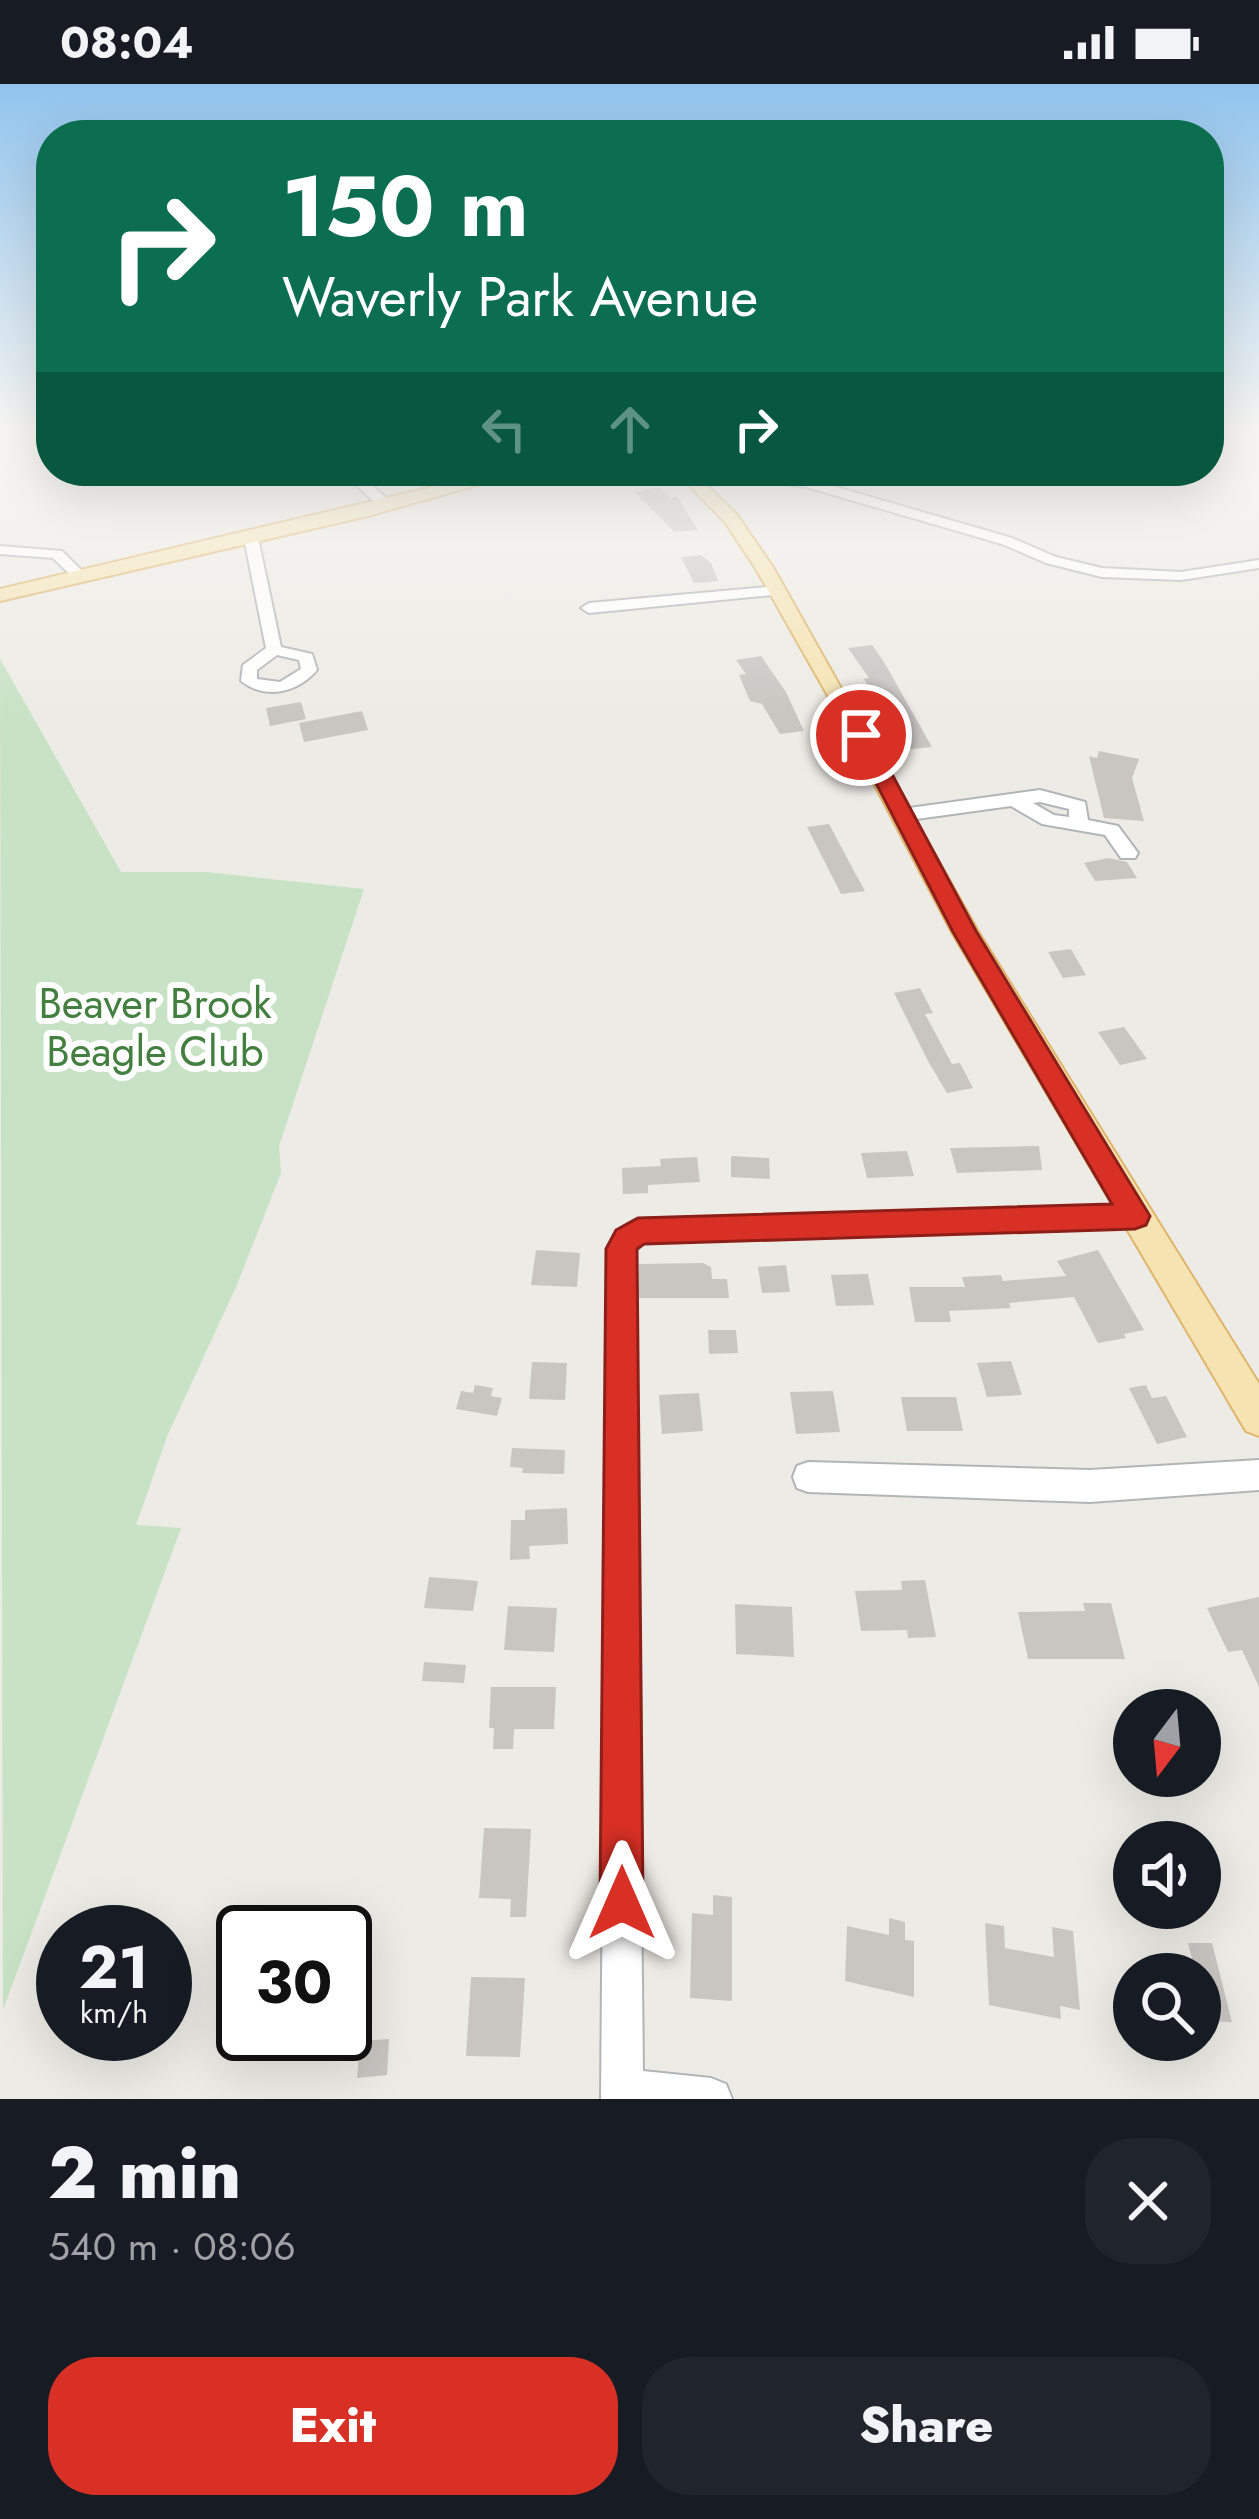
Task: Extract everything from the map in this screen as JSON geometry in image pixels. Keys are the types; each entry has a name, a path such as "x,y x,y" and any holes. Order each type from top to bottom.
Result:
{"main road":[{"path":"0,595 298,527"},
{"path":"737,527 778,591 965,932 1259,1418"}],"street":[{"path":"960,527 1066,564 1172,579 1259,564"},
{"path":"251,538 274,650"},
{"path":"0,550 57,554 81,577"},
{"path":"589,608 778,591"},
{"path":"902,815 1018,802 1036,816 1111,830 1127,853"},
{"path":"711,2099 622,2094 621,1249 638,1231 1135,1216"},
{"path":"808,1477 1090,1486 1259,1475"}],"green space":[{"name":"Beaver Brook Beagle Club","path":"0,659 121,872 206,872 364,889 279,1146 281,1173 236,1287 168,1434 136,1525 181,1528 42,1905 36,1905 36,1921 3,2010"}],"building":[{"path":"669,527 698,530 674,532"},
{"path":"701,555 711,563 718,581 694,583 681,557"},
{"path":"872,645 932,747 902,750 864,679 869,678 848,648"},
{"path":"761,656 786,692 804,731 780,734 762,704 750,701 739,675 746,674 736,660"},
{"path":"301,702 306,719 270,726 266,708"},
{"path":"362,711 368,730 304,742 299,723"},
{"path":"1099,751 1139,759 1132,778 1144,821 1104,818 1089,756 1097,758"},
{"path":"829,824 865,891 841,894 807,827"},
{"path":"1109,858 1127,862 1137,878 1095,881 1084,863"},
{"path":"1071,949 1086,975 1063,978 1048,952"},
{"path":"920,988 933,1013 925,1014 952,1064 960,1063 973,1088 947,1093 928,1061 894,993"},
{"path":"1124,1027 1147,1059 1120,1065 1098,1032"},
{"path":"1039,1146 1042,1170 957,1173 950,1148"},
{"path":"907,1151 914,1176 867,1178 861,1153"},
{"path":"731,1156 769,1158 770,1179 731,1177"},
{"path":"697,1157 700,1182 648,1185 648,1193 623,1194 622,1168 661,1166 660,1159"},
{"path":"536,1250 580,1253 577,1287 531,1285"},
{"path":"1098,1250 1144,1330 1098,1343 1074,1297 1009,1303 1011,1308 949,1311 951,1322 915,1322 909,1287 965,1287 962,1277 1001,1275 1003,1281 1066,1276 1057,1261"},
{"path":"703,1263 711,1267 712,1279 727,1279 729,1298 639,1298 639,1264"},
{"path":"786,1265 790,1292 762,1293 758,1267"},
{"path":"868,1274 874,1305 836,1306 831,1275"},
{"path":"708,1330 736,1330 738,1353 709,1354"},
{"path":"1011,1361 1022,1395 987,1397 977,1363"},
{"path":"532,1362 567,1363 565,1400 529,1399"},
{"path":"475,1385 493,1388 491,1396 502,1398 497,1416 456,1409 461,1391 473,1393"},
{"path":"1146,1385 1152,1398 1166,1396 1187,1437 1157,1444 1129,1388"},
{"path":"833,1391 840,1432 796,1434 790,1392"},
{"path":"699,1393 703,1431 662,1434 659,1395"},
{"path":"901,1397 956,1397 963,1431 907,1431"},
{"path":"512,1448 565,1450 564,1474 522,1473 523,1468 510,1467"},
{"path":"567,1508 568,1544 529,1546 530,1559 510,1560 511,1520 525,1520 525,1510"},
{"path":"429,1577 478,1581 473,1611 424,1608"},
{"path":"925,1580 936,1637 908,1638 907,1630 861,1631 855,1591 902,1590 901,1581"},
{"path":"1259,1597 1259,1687 1242,1650 1228,1652 1207,1608"},
{"path":"1083,1603 1111,1603 1125,1659 1028,1659 1018,1612 1085,1611"},
{"path":"735,1604 792,1607 794,1657 736,1654"},
{"path":"508,1606 557,1608 554,1652 504,1650"},
{"path":"424,1662 466,1665 464,1683 422,1681"},
{"path":"491,1687 556,1687 554,1729 514,1729 513,1749 493,1749"},
{"path":"484,1828 531,1829 526,1917 510,1917 511,1899 479,1898"},
{"path":"713,1895 732,1897 732,2001 690,1998 692,1913 713,1915"},
{"path":"889,1918 905,1922 905,1940 914,1941 914,1997 845,1981 847,1926 889,1935"},
{"path":"985,1923 1004,1926 1005,1948 1054,1957 1052,1927 1073,1931 1080,2010 1060,2006 1061,2019 989,2005"},
{"path":"1188,1943 1212,1943 1215,1953 1191,1953"},
{"path":"471,1977 525,1978 520,2057 466,2056"},
{"path":"1221,1979 1232,2022 1221,2022"},
{"path":"389,2039 387,2075 357,2078 358,2061 372,2061 372,2040"}],"route":[{"path":"622,1903 621,1249 627,1239 638,1231 1135,1216 965,932 861,735"}]}
